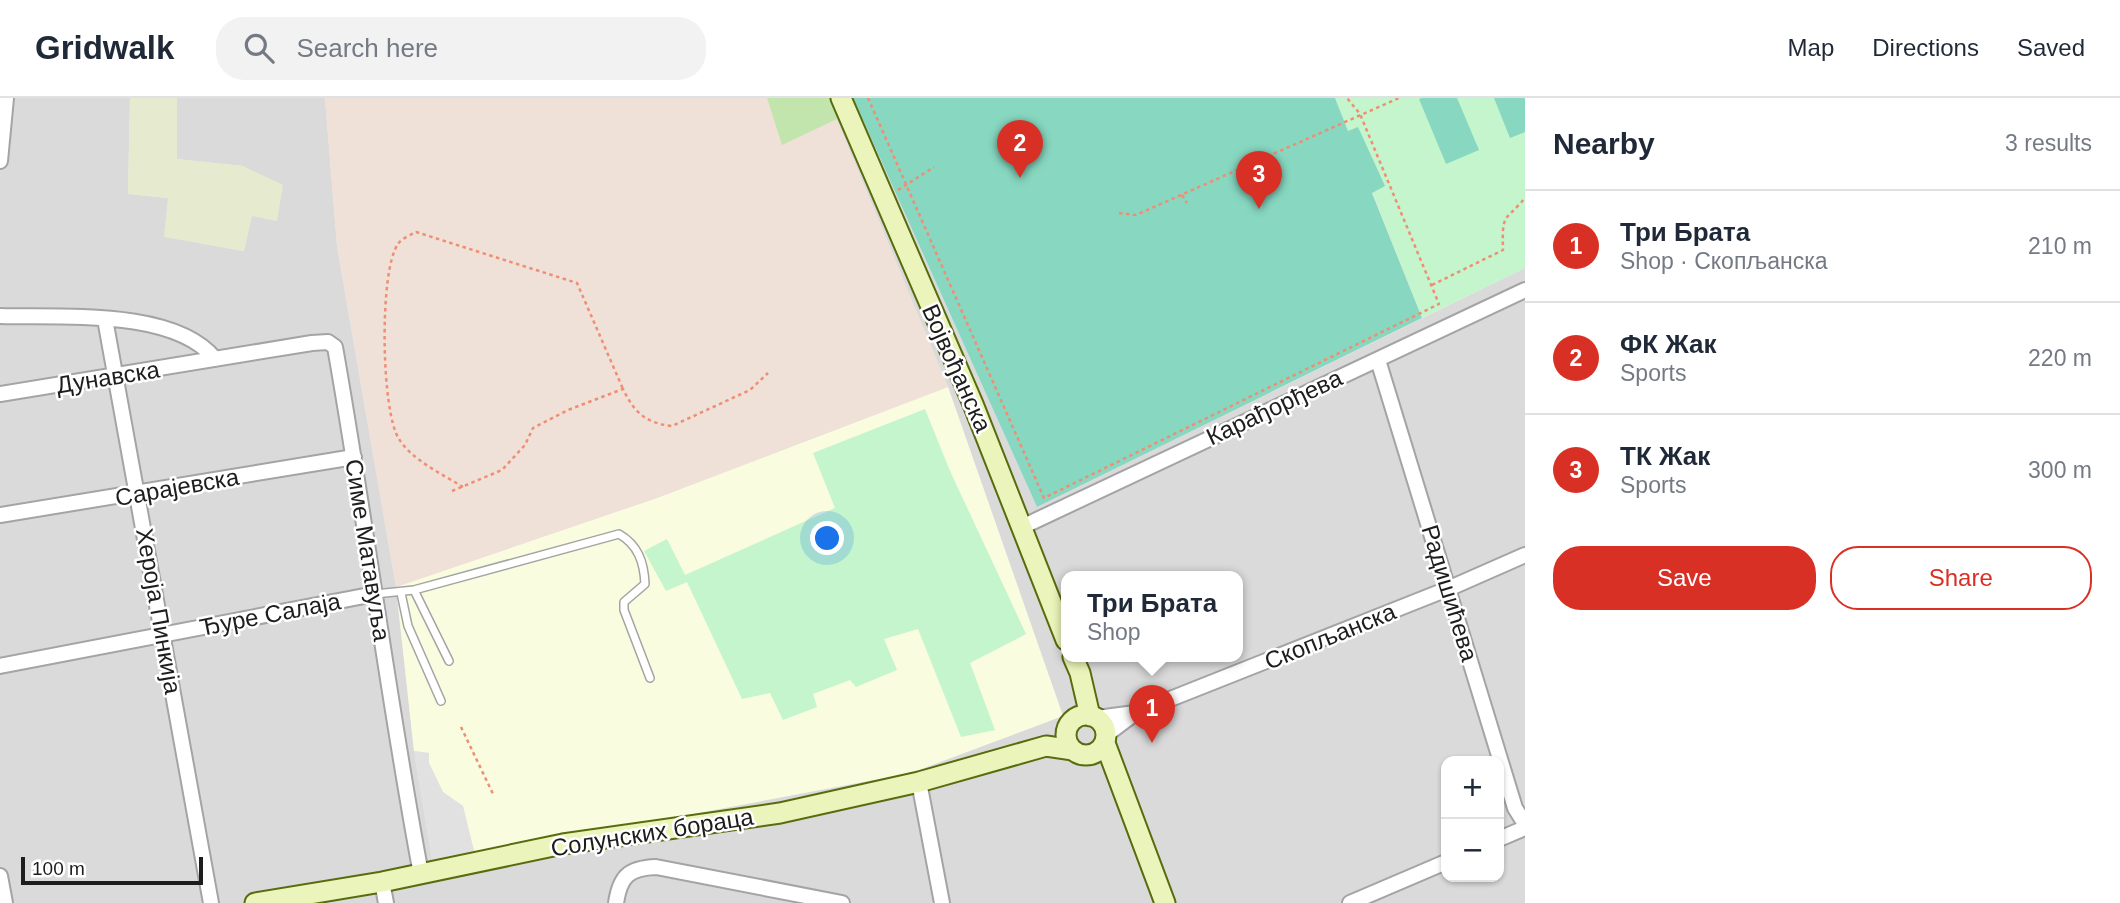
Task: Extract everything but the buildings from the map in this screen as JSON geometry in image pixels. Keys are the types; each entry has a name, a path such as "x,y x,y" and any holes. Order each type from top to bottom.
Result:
{"street":[{"path":"0,161 6,98"},
{"name":"Војвођанска","path":"841,98 1024,526 1061,626"},
{"name":"Карађорђева","path":"1024,526 1525,290"},
{"path":"0,316 105,319 163,329 202,346 215,359"},
{"name":"Хероја Пинкија","path":"105,319 211,903"},
{"name":"Симе Матавуља","path":"215,359 312,343 332,344 354,457 404,789 421,874"},
{"name":"Дунавска","path":"0,394 215,359"},
{"name":"Радишићева","path":"1378,360 1450,588 1515,808 1525,826"},
{"name":"Сарајевска","path":"0,515 138,495 354,457"},
{"name":"Скопљанска","path":"1090,726 1135,713 1450,588 1525,555"},
{"name":"Ђуре Салаја","path":"0,666 375,594"},
{"path":"1075,662 1097,752 1079,753"},
{"path":"1090,726 1067,740 1119,787"},
{"path":"1090,726 1119,787 1165,903"},
{"name":"Солунских бораца","path":"255,903 382,882 563,844 780,813 919,782 1046,746 1090,726"},
{"name":"Солунских бораца","path":"1046,746 1079,753"},
{"path":"919,782 943,903"},
{"path":"1504,836 1525,826"},
{"path":"1350,903 1441,864"},
{"path":"616,903 623,877 633,869 656,867 842,903"},
{"path":"0,876 5,903"},
{"path":"382,882 386,903"}],"lane":[{"path":"375,594 414,590 619,534 637,550 645,572 645,584 624,602 624,610 650,678"},
{"path":"414,590 449,661"},
{"path":"401,593 408,626 441,701"}],"path":[{"path":"868,98 1044,498 1439,304 1360,114 1347,98"},
{"path":"1119,213 1136,215 1399,98"},
{"path":"882,196 906,186 934,167"},
{"path":"1182,195 1187,203"},
{"path":"1431,285 1503,250 1502,226 1509,211 1525,198"},
{"path":"1156,206 1161,214"},
{"path":"463,487 425,463 399,439 388,410 383,322 398,242 416,232 577,282 632,409 640,417 671,426 750,390 768,373"},
{"path":"452,491 502,470 525,444 533,428 568,410 624,389"},
{"path":"461,727 494,796"}],"shaded area":[{"path":"0,98 130,98 128,194 169,198 199,243 243,251 252,216 243,166 176,159 177,98 325,98 337,246 396,587 414,751 432,859 1063,716 948,387 836,118 858,109 1037,507 1525,268 1525,903 0,903"},
{"path":"130,98 177,98 177,159 243,166 283,185 277,221 252,216 244,251 164,237 168,198 128,194"},
{"path":"325,98 767,98 782,144 836,118 948,387 657,498 396,587 337,246"},
{"path":"948,387 1063,716 911,773 475,855 463,806 443,792 429,763 428,753 414,751 396,587 657,498"},
{"path":"414,751 429,753 429,763 443,792 463,806 475,855 432,859"}],"green space":[{"path":"767,98 853,98 858,109 782,145"},
{"path":"853,98 1335,98 1348,131 1358,127 1385,186 1372,193 1422,318 1037,507"},
{"path":"1335,98 1525,98 1525,268 1422,318"},
{"path":"1457,98 1479,150 1446,164 1419,99"},
{"path":"1494,98 1525,98 1525,132 1510,138"},
{"path":"925,409 950,471 1026,634 970,663 995,730 961,737 918,629 884,639 897,670 856,687 850,680 813,694 817,707 783,720 770,693 742,699 687,582 666,591 644,551 667,539 685,575 835,508 813,453"}],"place":[{"name":"ФК Жак","path":"1020,178"},
{"name":"ТК Жак","path":"1259,209"},
{"name":"Три Брата","path":"1152,743"}]}
